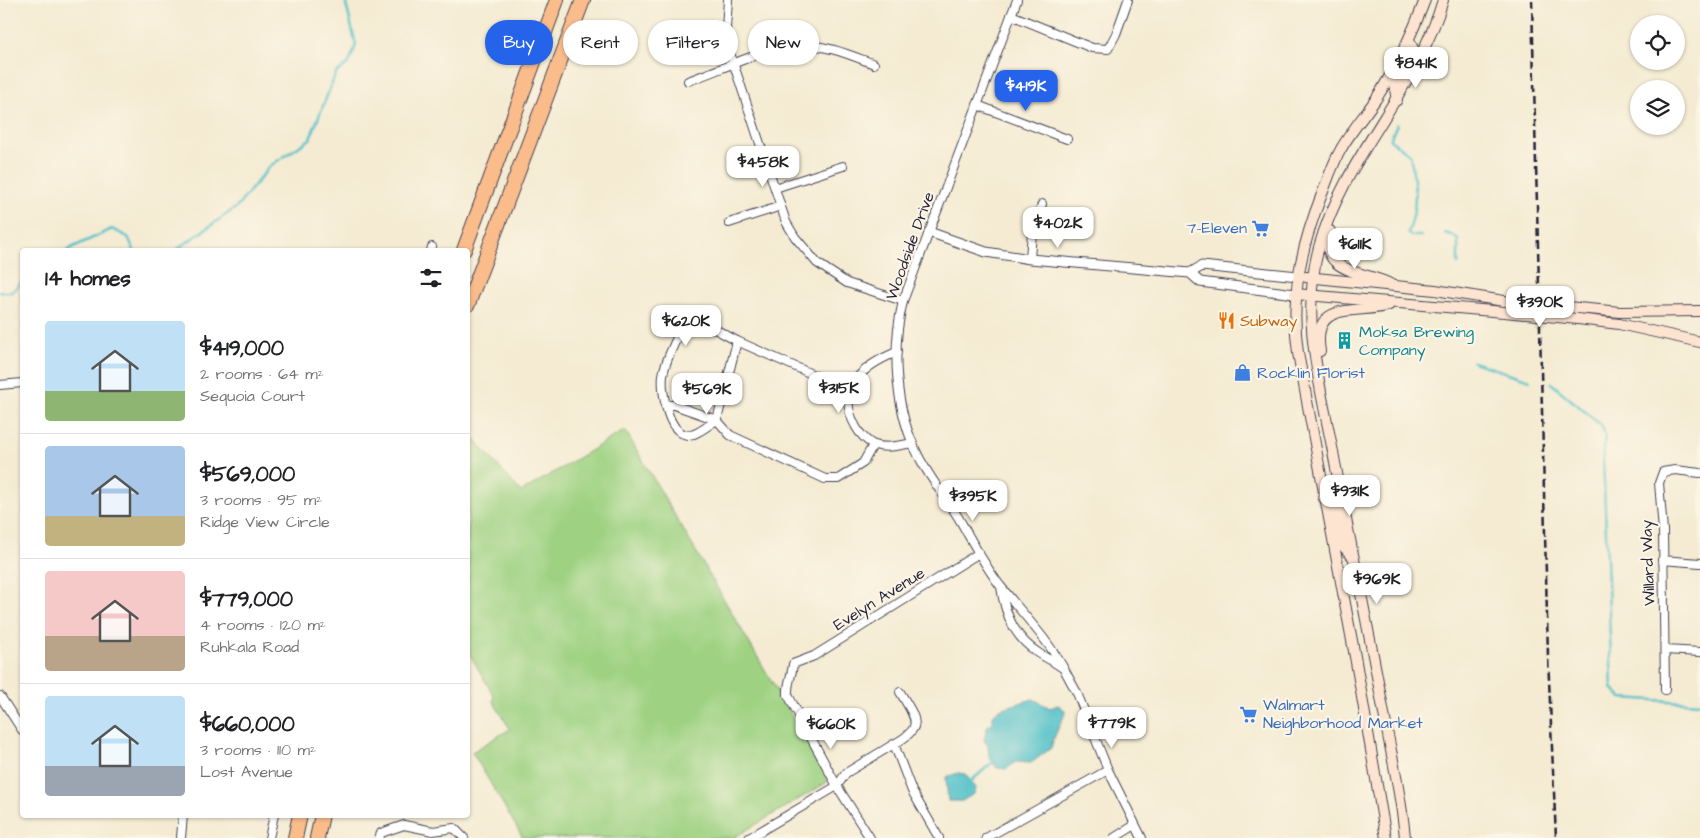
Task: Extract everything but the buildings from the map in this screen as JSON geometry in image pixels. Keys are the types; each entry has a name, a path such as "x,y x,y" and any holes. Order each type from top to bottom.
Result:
{"highway":[{"path":"465,248 557,0"},
{"path":"470,299 582,0"},
{"path":"295,838 299,818"},
{"path":"317,838 321,818"}],"main road":[{"path":"1386,838 1298,354 1294,323 1295,294 1309,225 1341,149 1376,99 1409,40 1425,0"},
{"path":"1405,838 1374,658 1312,342 1311,296 1312,278 1319,247 1332,212 1350,174 1397,100 1429,40 1443,0"},
{"path":"1397,100 1394,84 1414,51 1409,40"},
{"path":"1332,212 1328,248 1339,266 1355,273 1379,278 1395,287"},
{"path":"1298,276 1435,290 1504,301 1620,312 1700,311"},
{"path":"1295,294 1578,319 1619,324 1700,342"},
{"path":"1322,396 1326,383 1319,334 1325,322 1337,312 1347,309 1377,309 1392,304"},
{"path":"1324,498 1335,508 1343,546 1353,556"}],"street":[{"path":"727,20 728,0"},
{"name":"Woodside Drive","path":"1017,0 903,301 898,327 899,387 907,429 930,476 1002,587 1057,656 1077,693 1108,770 1142,838"},
{"path":"1012,15 1092,48 1108,49 1116,34 1128,0"},
{"path":"738,64 798,45 820,47 874,64"},
{"path":"688,81 734,65 786,222 795,237 817,262 847,283 903,301"},
{"path":"978,106 1068,139"},
{"path":"775,188 843,166"},
{"path":"1030,259 1032,232 1042,204"},
{"path":"729,223 781,206"},
{"path":"930,232 986,252 1030,259 1190,274 1200,282 1295,294"},
{"path":"1190,274 1202,266 1298,276"},
{"path":"737,341 717,420 693,435 682,434 672,421 665,405 663,374 689,315 737,341 850,391"},
{"path":"897,352 867,367 855,380 850,391 850,416 859,432 873,445 890,447 913,443"},
{"path":"0,385 20,383"},
{"path":"665,405 674,405 717,420 730,435 825,479 838,479 863,462 873,445"},
{"name":"Willard Way","path":"1665,690 1663,530 1659,482 1663,472 1675,470 1700,473"},
{"name":"Evelyn Avenue","path":"837,786 788,695 786,682 792,672 793,664 814,656 979,553"},
{"path":"1662,560 1700,563"},
{"path":"1002,587 1005,610 1018,635 1032,648 1064,669"},
{"path":"1664,650 1700,652"},
{"path":"749,838 837,786 846,773 908,736 916,724 915,717 900,692"},
{"path":"0,696 20,727"},
{"path":"894,744 912,791 939,838"},
{"path":"986,838 1108,770"},
{"path":"837,786 870,838"},
{"path":"181,838 183,818"},
{"path":"270,838 273,818"},
{"path":"379,838 381,833 404,825 433,831 454,828 464,838"},
{"path":"1114,838 1135,825"}],"green space":[{"path":"625,430 827,776 826,783 733,838 523,838 472,752 510,729 493,701 494,696 470,654 470,434 521,492"}],"water":[{"path":"1033,699 1050,708 1058,705 1066,711 1051,748 1031,763 1015,762 1007,769 997,768 989,757 988,746 984,740 988,725 993,722 993,715 1000,709"},
{"path":"958,773 965,774 976,788 975,793 962,801 948,801 946,777"}],"waterway":[{"path":"179,248 237,207 270,166 310,139 336,73 349,63 356,45 345,0"},
{"path":"1397,124 1390,140 1410,154 1414,184 1414,213 1408,233 1411,236 1421,236"},
{"path":"71,248 112,229 128,237 133,248"},
{"path":"1445,233 1454,236 1458,240 1458,264"},
{"path":"0,292 12,292 20,284"},
{"path":"1473,362 1530,380"},
{"path":"1551,383 1602,426 1605,436 1603,456 1612,688 1622,698 1700,703"},
{"path":"971,781 993,762"}],"railway":[{"path":"1532,0 1548,657 1556,838"}],"place":[{"name":"7-Eleven","path":"1261,228"},
{"name":"Subway","path":"1226,321"},
{"name":"Moksa Brewing Company","path":"1345,341"},
{"name":"Rocklin Florist","path":"1243,373"},
{"name":"Walmart Neighborhood Market","path":"1249,714"}]}
